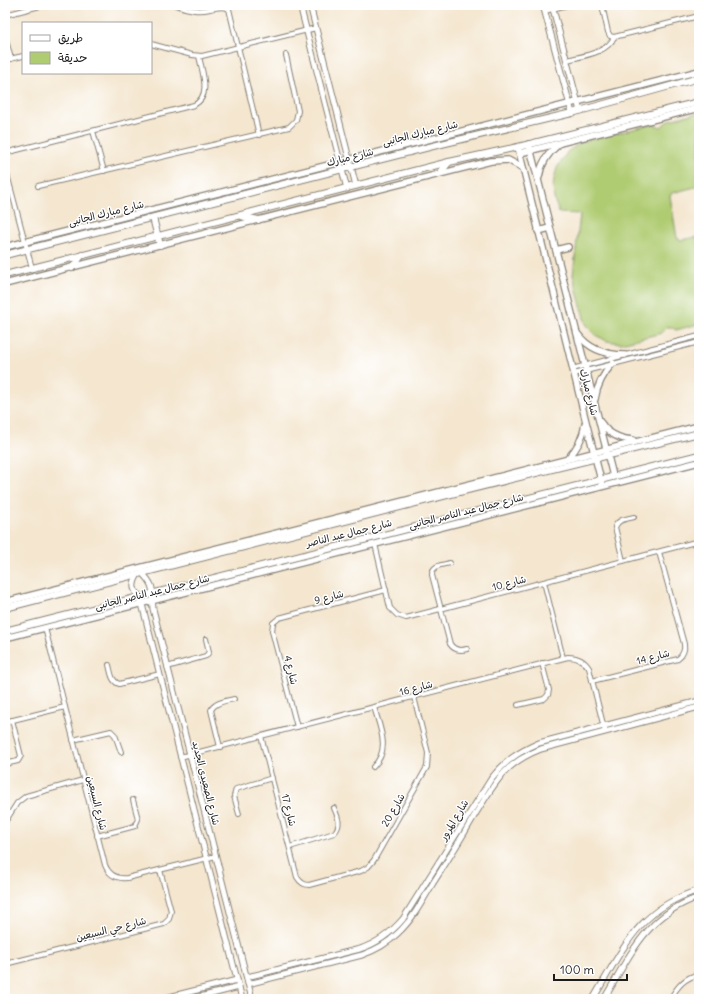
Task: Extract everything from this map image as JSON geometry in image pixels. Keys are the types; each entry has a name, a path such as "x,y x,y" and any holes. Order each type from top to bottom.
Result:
{"main road":[{"name":"شارع مبارك الجانبى","path":"350,164 570,104 699,71"},
{"name":"شارع مبارك","path":"5,255 153,218 341,166 572,113 699,78"},
{"path":"530,147 564,142 657,116 699,102"},
{"path":"5,275 449,162 519,150 657,116 699,108"},
{"path":"538,179 546,157 554,148 564,142"},
{"name":"شارع مبارك","path":"530,147 613,476"},
{"name":"شارع مبارك","path":"519,150 573,372 603,486"},
{"path":"5,284 440,173 497,160 514,162 523,168"},
{"path":"440,173 449,162"},
{"name":"شارع مبارك الجانبى","path":"5,247 341,166"},
{"path":"240,215 258,220"},
{"path":"153,218 160,245"},
{"path":"538,231 550,228"},
{"path":"556,250 568,246"},
{"path":"72,268 82,256"},
{"path":"576,330 584,341 594,349 606,354 626,357"},
{"path":"595,403 598,384 613,364"},
{"path":"599,419 602,425 613,434 627,439 641,440"},
{"path":"568,458 579,445 586,422"},
{"path":"450,492 568,458 699,426"},
{"path":"680,430 682,438"},
{"name":"شارع جمال عبد الناصر","path":"5,608 220,554 333,521 450,492 596,460 699,433"},
{"name":"شارع جمال عبد الناصر","path":"6,635 78,616 139,597 699,454"},
{"name":"شارع جمال عبد الناصر الجانبى","path":"6,635 45,628 78,616 142,604 699,462"},
{"path":"5,602 218,547 333,521"},
{"path":"218,547 220,554"}],"street":[{"path":"5,15 44,5"},
{"path":"175,5 195,11 229,5"},
{"path":"300,5 347,189"},
{"path":"310,5 356,186"},
{"path":"543,5 572,113"},
{"path":"545,11 553,7 567,5"},
{"path":"602,5 608,32 610,36 614,37 699,16"},
{"path":"224,6 230,10 259,135"},
{"path":"553,7 580,110"},
{"path":"152,44 199,56 316,28"},
{"path":"5,36 11,59"},
{"path":"559,63 605,49 614,37"},
{"path":"38,186 286,128 294,123 297,117 298,107 286,55"},
{"path":"5,60 22,56"},
{"path":"5,153 198,104 202,99 204,92 199,56"},
{"path":"93,131 104,171"},
{"path":"5,167 32,268"},
{"path":"5,193 11,191"},
{"path":"573,372 699,336"},
{"path":"585,368 613,364 626,357 699,342"},
{"path":"623,561 615,527 620,520 634,517"},
{"name":"شارع 10","path":"374,544 390,608 400,617 409,618 699,541"},
{"name":"شارع 14","path":"592,681 678,659 683,655 685,646 659,552"},
{"path":"450,563 437,566 432,571 451,646 457,650 467,649"},
{"name":"شارع الصعيدى الجديد","path":"143,574 151,584 153,609 167,667 252,999"},
{"name":"شارع الصعيدى الجديد","path":"136,576 133,586 142,604 242,999"},
{"path":"544,582 563,658"},
{"name":"شارع 9","path":"276,619 386,590"},
{"name":"شارع 4","path":"276,619 273,623 272,629 296,727"},
{"name":"شارع السبعين","path":"45,628 97,836 105,865 109,872 113,876 127,878 216,856"},
{"path":"167,667 206,656 209,652 206,639"},
{"name":"شارع 16","path":"180,757 414,696 572,657 582,661 589,668 604,729"},
{"path":"518,705 544,699 548,696 549,692 542,664"},
{"path":"109,665 113,679 119,684 160,674"},
{"name":"شارع 20","path":"306,885 361,871 368,867 374,860 426,770 428,763 428,752 414,696"},
{"path":"220,747 211,710 213,706 217,704 234,700"},
{"name":"شارع المرور","path":"604,729 699,701"},
{"path":"5,722 65,707"},
{"path":"373,767 382,756 384,745 374,707"},
{"name":"شارع المرور","path":"248,984 362,955 390,941 404,927 426,896 494,774 507,760 517,753 539,743 699,707"},
{"path":"5,764 18,761 21,756 12,720"},
{"path":"73,740 111,731 115,735 121,752"},
{"name":"شارع 17","path":"261,736 297,877 306,885"},
{"path":"239,814 234,796 236,789 272,778"},
{"path":"5,822 17,803 26,796 83,780"},
{"path":"97,836 132,827 137,824 138,819 133,800"},
{"path":"290,847 334,833 339,823 334,808"},
{"name":"شارع المرور","path":"247,977 360,949 386,936 400,924 473,812"},
{"name":"شارع حي السبعين","path":"5,964 164,924 169,919 171,911 160,870"},
{"path":"594,999 629,940 644,921 669,902 699,890"},
{"path":"420,893 426,896"},
{"path":"604,999 637,944 651,926 659,918 678,905 699,897"},
{"path":"670,999 678,986 684,980 699,974"},
{"path":"162,999 237,980"},
{"path":"192,999 239,987"}],"green space":[{"path":"699,112 699,186 672,193 670,196 677,238 681,240 696,237 699,238 699,324 676,330 671,327 666,327 662,333 621,343 607,341 595,335 586,324 584,318 573,275 580,214 559,213 554,199 553,187 557,168 568,151 582,142 653,124 661,127 669,120"}]}
